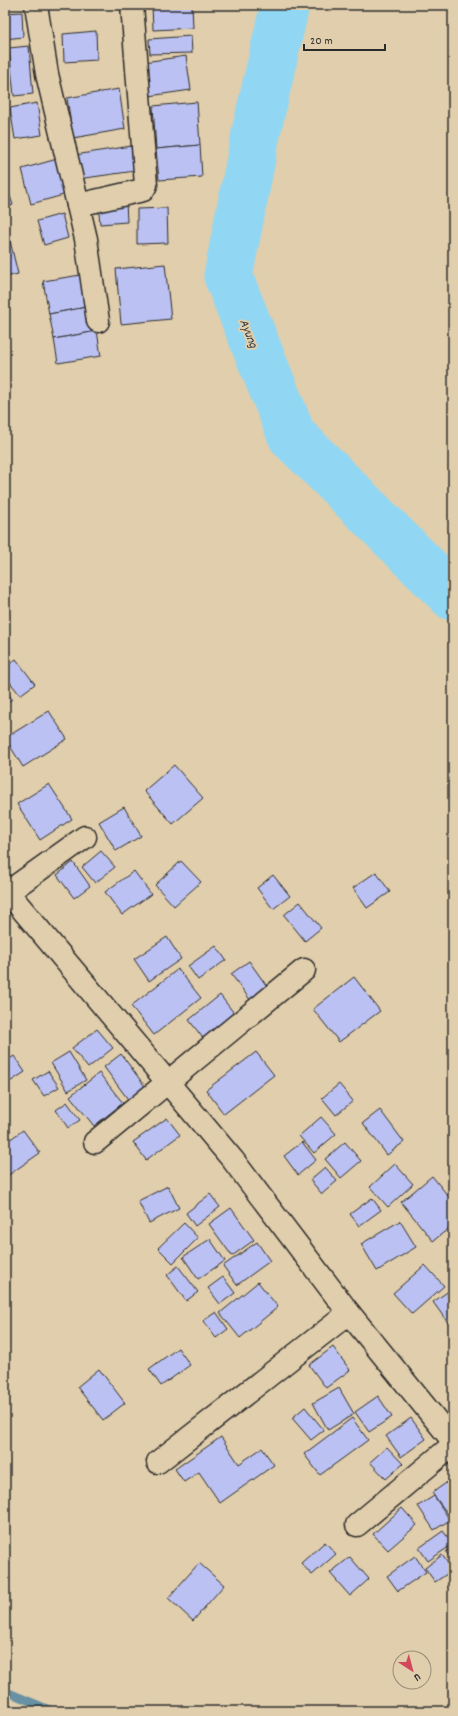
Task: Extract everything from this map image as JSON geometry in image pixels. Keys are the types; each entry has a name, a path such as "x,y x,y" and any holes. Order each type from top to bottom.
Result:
{"street":[{"path":"36,5 47,74 86,239 98,321"},
{"path":"78,205 143,190 146,186 132,5"},
{"path":"85,837 6,890 234,1160 349,1313 453,1441"},
{"path":"95,1142 304,970"},
{"path":"158,1462 349,1313"},
{"path":"357,1525 453,1445"}],"building":[{"path":"152,5 192,5 193,28 153,30"},
{"path":"22,12 23,37 5,39 5,13"},
{"path":"96,31 97,60 64,62 63,34"},
{"path":"191,36 192,53 150,54 149,39"},
{"path":"29,46 33,94 14,96 9,48"},
{"path":"186,56 191,90 149,96 144,62"},
{"path":"119,89 125,129 73,138 67,98"},
{"path":"197,102 200,145 156,149 153,106"},
{"path":"37,103 42,135 15,139 10,108"},
{"path":"200,145 202,177 159,180 156,149"},
{"path":"131,146 135,171 78,179 75,155"},
{"path":"57,159 67,194 31,204 22,169"},
{"path":"5,182 13,205 5,208"},
{"path":"126,201 127,222 100,224 98,203"},
{"path":"167,208 168,243 137,244 137,209"},
{"path":"62,214 68,238 44,245 37,221"},
{"path":"10,241 18,274 5,277 5,243"},
{"path":"165,264 171,319 121,324 116,269"},
{"path":"87,274 92,306 49,314 43,281"},
{"path":"92,306 97,331 54,339 49,314"},
{"path":"97,331 101,356 58,363 54,339"},
{"path":"16,659 35,684 20,695 5,676 5,668"},
{"path":"5,689 12,699 5,705"},
{"path":"49,711 67,739 23,767 5,738"},
{"path":"174,765 203,798 173,824 144,791"},
{"path":"49,784 72,819 40,840 17,804"},
{"path":"124,807 141,836 116,851 99,822"},
{"path":"101,851 115,867 95,883 82,867"},
{"path":"181,861 201,882 174,906 155,885"},
{"path":"73,862 90,886 74,898 57,875"},
{"path":"134,871 151,894 122,915 105,892"},
{"path":"376,872 390,892 367,908 353,888"},
{"path":"273,875 290,896 273,909 257,888"},
{"path":"300,902 321,928 305,941 284,915"},
{"path":"167,937 181,959 149,981 134,959"},
{"path":"216,946 226,960 198,980 188,966"},
{"path":"249,961 271,992 254,1005 231,974"},
{"path":"178,969 201,998 154,1035 131,1006"},
{"path":"354,977 380,1011 339,1042 313,1009"},
{"path":"220,995 237,1017 206,1042 189,1020"},
{"path":"97,1029 113,1048 88,1068 72,1048"},
{"path":"69,1052 86,1080 68,1091 51,1063"},
{"path":"256,1052 274,1075 224,1114 206,1090"},
{"path":"121,1054 147,1089 130,1102 104,1067"},
{"path":"14,1056 25,1072 5,1085 5,1062"},
{"path":"48,1071 59,1087 44,1096 33,1080"},
{"path":"99,1073 123,1103 94,1126 70,1096"},
{"path":"339,1084 353,1101 336,1115 322,1098"},
{"path":"67,1102 80,1120 68,1128 56,1110"},
{"path":"380,1110 404,1142 387,1155 363,1123"},
{"path":"321,1117 336,1134 314,1153 299,1136"},
{"path":"167,1118 180,1135 146,1160 133,1142"},
{"path":"23,1130 40,1153 7,1176 5,1173 5,1143"},
{"path":"302,1142 316,1160 298,1175 284,1156"},
{"path":"345,1142 361,1161 341,1178 325,1159"},
{"path":"395,1164 413,1184 388,1207 370,1187"},
{"path":"325,1167 337,1181 322,1194 310,1180"},
{"path":"432,1176 453,1202 453,1225 433,1241 401,1202"},
{"path":"168,1186 179,1208 149,1223 138,1201"},
{"path":"210,1194 220,1207 195,1226 186,1213"},
{"path":"372,1198 381,1210 359,1226 350,1214"},
{"path":"231,1208 254,1240 232,1256 209,1224"},
{"path":"400,1221 416,1247 377,1271 361,1244"},
{"path":"184,1223 198,1238 173,1263 158,1248"},
{"path":"210,1239 225,1261 198,1279 183,1257"},
{"path":"257,1242 270,1261 237,1285 223,1266"},
{"path":"425,1265 444,1286 412,1314 393,1293"},
{"path":"178,1266 198,1292 186,1301 167,1275"},
{"path":"223,1277 235,1293 220,1304 208,1288"},
{"path":"258,1282 278,1307 240,1338 220,1313"},
{"path":"453,1288 453,1330 433,1302"},
{"path":"216,1312 228,1329 216,1338 203,1321"},
{"path":"333,1347 350,1370 326,1388 309,1365"},
{"path":"178,1348 190,1365 161,1386 149,1369"},
{"path":"99,1369 125,1403 103,1420 77,1387"},
{"path":"339,1388 354,1414 328,1430 313,1403"},
{"path":"378,1396 392,1417 369,1432 355,1412"},
{"path":"305,1407 324,1430 311,1440 292,1418"},
{"path":"352,1418 368,1440 320,1475 304,1454"},
{"path":"411,1418 426,1439 401,1457 386,1436"},
{"path":"221,1437 239,1464 262,1448 274,1465 220,1503 199,1472 184,1482 175,1469"},
{"path":"387,1447 403,1464 386,1479 370,1462"},
{"path":"453,1478 453,1511 448,1514 432,1493"},
{"path":"434,1496 450,1520 434,1530 418,1506"},
{"path":"402,1508 417,1525 388,1550 373,1534"},
{"path":"443,1531 453,1544 428,1561 419,1548"},
{"path":"325,1542 336,1554 312,1575 301,1563"},
{"path":"453,1547 453,1563 446,1552"},
{"path":"442,1555 453,1570 435,1582 425,1568"},
{"path":"415,1556 426,1572 398,1591 387,1576"},
{"path":"350,1557 369,1579 350,1596 330,1573"},
{"path":"199,1563 224,1585 193,1621 168,1598"},
{"path":"453,1580 453,1592 447,1585"}],"waterway":[{"name":"Ayung","path":"285,5 257,128 228,276 292,436 453,596"},
{"path":"5,1691 53,1711"}]}
